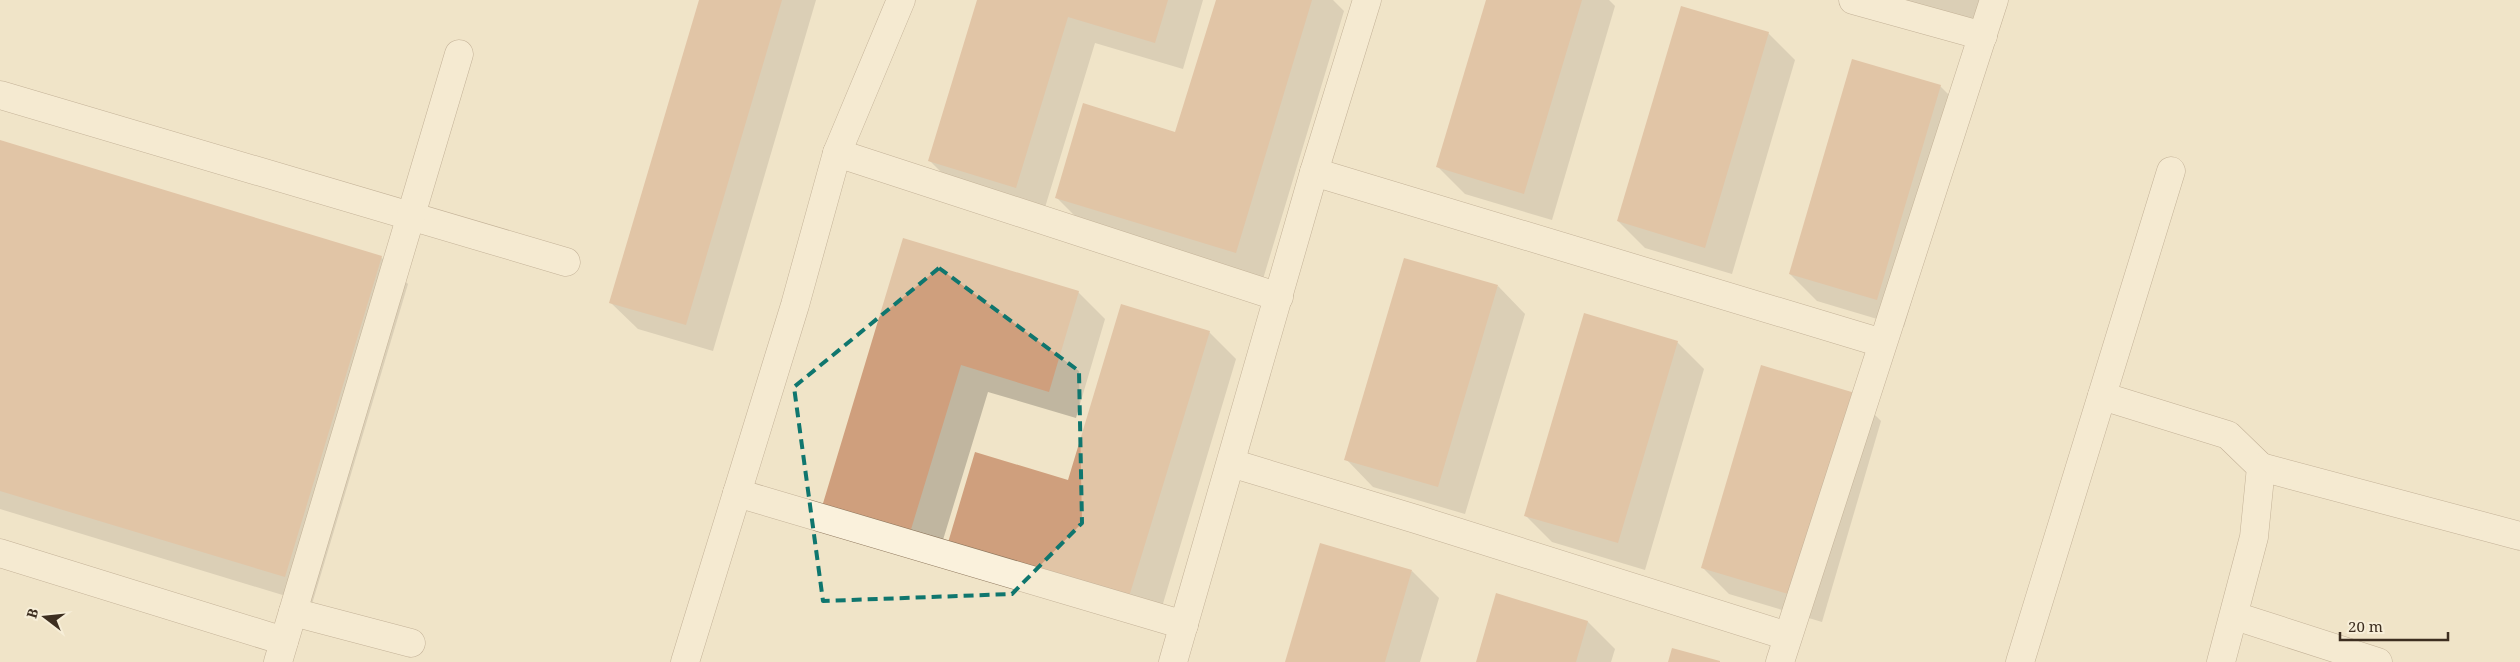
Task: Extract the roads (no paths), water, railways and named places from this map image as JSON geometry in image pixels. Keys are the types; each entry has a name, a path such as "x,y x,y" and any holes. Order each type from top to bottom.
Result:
{"lane":[{"path":"686,662 795,305 837,153 901,0"},
{"path":"1173,662 1314,172 1367,0"},
{"path":"1853,0 1983,36"},
{"path":"1780,662 1994,0"},
{"path":"0,553 281,652 459,54"},
{"path":"0,95 566,262"},
{"path":"837,153 1279,296"},
{"path":"2020,662 2171,171"},
{"path":"1314,172 1882,343"},
{"path":"2102,396 2228,435 2261,467 2520,536"},
{"path":"1231,463 1787,636"},
{"path":"2221,662 2235,616 2254,537 2261,467"},
{"path":"737,493 1184,625"},
{"path":"293,612 411,643"},
{"path":"2235,616 2378,662"}]}
